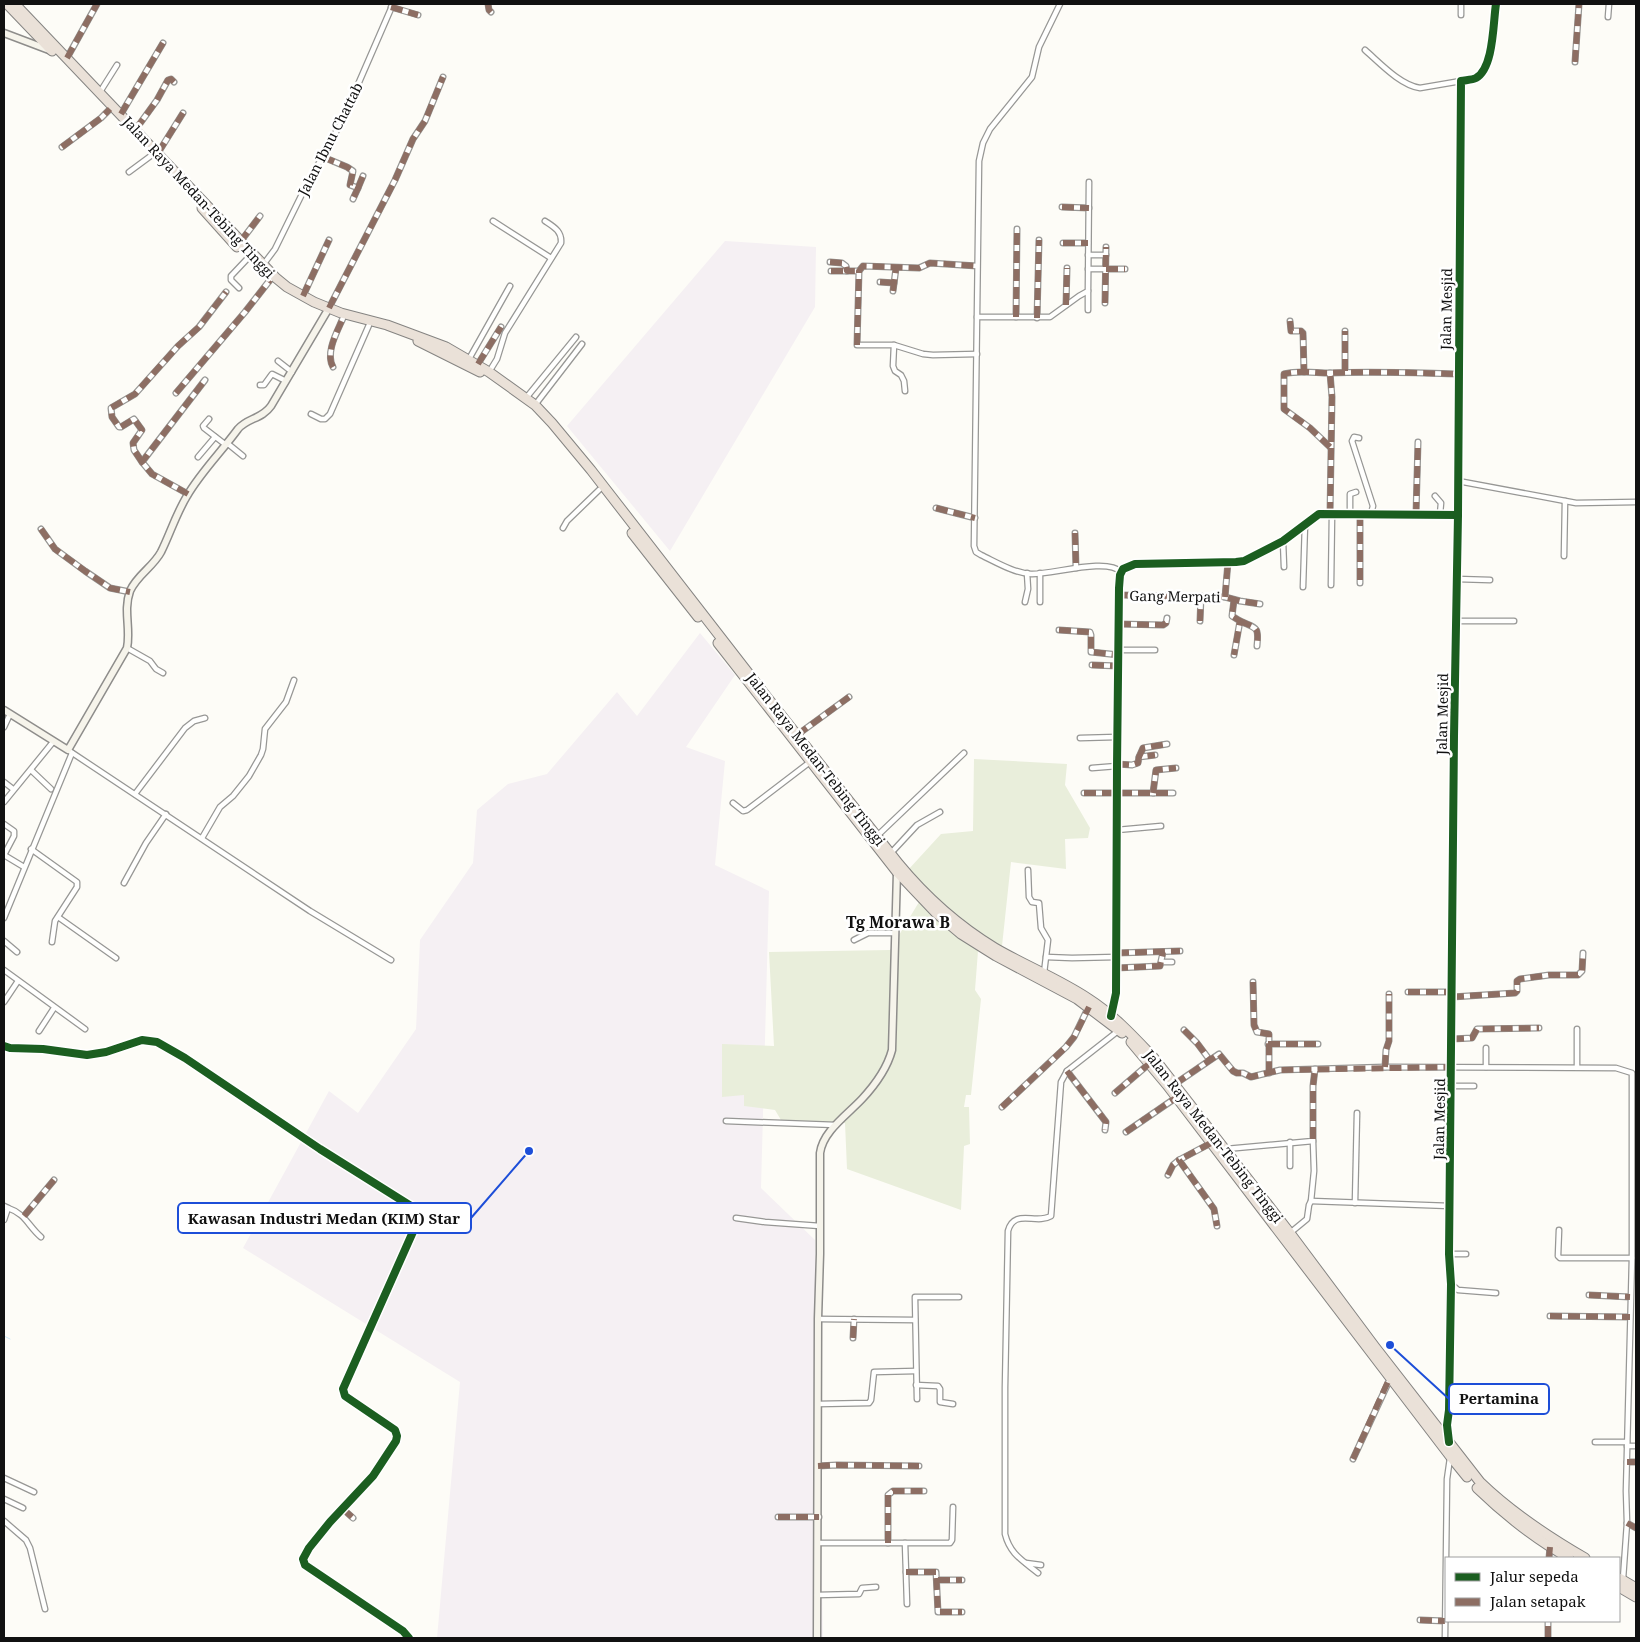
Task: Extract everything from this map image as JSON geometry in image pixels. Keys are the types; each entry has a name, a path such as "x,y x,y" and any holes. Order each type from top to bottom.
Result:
{"highway":[{"name":"Jalan Raya Medan-Tebing Tinggi","path":"7,4 38,42 54,49 67,58 136,129 155,154 248,258 287,287 328,311 343,318 428,346 489,377 515,395 552,430 897,872 935,912 961,934 996,956 1057,987 1089,1006 1121,1028 1154,1058 1225,1150 1270,1214 1450,1456 1493,1504 1550,1548 1567,1557"},
{"name":"Jalan Raya Medan-Tebing Tinggi","path":"15,4 54,49 240,242 270,280 279,287 301,302 328,311 387,325 426,339 478,364 535,405 552,422 591,470 919,887 959,924 995,947 1090,1000 1111,1016 1270,1214 1290,1232 1468,1468 1497,1499 1531,1525 1583,1557"},
{"path":"1620,1582 1636,1588"},
{"path":"1620,1582 1636,1598"}],"street":[{"path":"67,58 97,4"},
{"path":"398,4 399,10"},
{"path":"488,4 488,10 491,12"},
{"path":"1060,4 1039,47 1032,77 990,129 983,143 979,161 974,546 976,552 981,555 1027,573 1112,566 1121,572"},
{"path":"1461,4 1461,15"},
{"path":"1365,50 1386,69 1414,87 1420,88 1476,78 1486,66 1490,54 1496,4"},
{"path":"1575,62 1579,4"},
{"path":"1608,17 1609,4"},
{"path":"392,5 399,10 418,15"},
{"name":"Jalan Ibnu Chattab","path":"261,268 275,249 343,119 392,5"},
{"path":"4,33 38,42"},
{"path":"121,114 163,43"},
{"path":"100,92 117,65"},
{"path":"4,918 6,905 24,867 70,752 126,648 128,637 126,613 130,592 136,581 161,552 188,494 240,426 261,416 268,410 292,372 328,311 395,180 413,139 425,121 443,77"},
{"path":"136,129 157,100 168,80 170,79 174,82"},
{"name":"Jalan Mesjid","path":"1449,1442 1447,1425 1449,1410 1451,1284 1449,1254 1458,515 1460,81"},
{"path":"62,147 110,109"},
{"path":"129,172 155,154 183,113"},
{"path":"323,157 353,171 350,185 358,188"},
{"path":"353,199 363,176"},
{"path":"1088,310 1089,182"},
{"path":"1062,207 1089,208"},
{"path":"240,242 260,216"},
{"path":"493,221 550,258"},
{"path":"489,372 496,359 505,333 561,242 558,231 545,221"},
{"path":"1016,317 1017,229"},
{"path":"303,296 329,240"},
{"path":"1037,318 1039,240"},
{"path":"1063,242 1088,242"},
{"path":"1106,247 1106,303"},
{"path":"1088,255 1106,255"},
{"path":"239,288 232,282 231,276 248,258"},
{"path":"830,262 842,263 846,266 847,271"},
{"path":"977,266 930,263 919,268 862,266 859,271 857,345 894,345 928,355 977,354"},
{"path":"893,291 896,268"},
{"path":"1066,305 1067,268"},
{"path":"1088,269 1125,270"},
{"path":"830,271 859,271"},
{"path":"176,394 270,280"},
{"path":"880,282 894,283"},
{"path":"469,359 510,286"},
{"path":"977,316 1037,318 1053,316 1088,291"},
{"path":"188,494 152,474 134,450 133,442 142,430 134,419 119,427 112,417 111,408 135,394 178,346 199,326 226,292"},
{"path":"332,367 330,361 332,350 343,318"},
{"path":"1290,321 1291,331 1303,333 1304,372"},
{"path":"311,414 324,419 330,414 369,325"},
{"path":"478,364 501,327"},
{"path":"1345,331 1345,371"},
{"path":"526,398 576,337"},
{"path":"535,405 582,344"},
{"path":"894,345 893,366 904,381 905,391"},
{"path":"278,361 292,372"},
{"path":"1330,447 1310,428 1284,409 1284,374 1345,371 1458,374"},
{"path":"1330,373 1332,396 1330,447 1331,585"},
{"path":"260,385 264,385 272,374 286,380"},
{"path":"142,462 205,380"},
{"path":"209,419 203,427 244,456"},
{"path":"198,457 215,437"},
{"path":"1359,438 1354,437 1352,441 1373,506 1371,514"},
{"path":"1416,514 1418,442"},
{"path":"1458,481 1576,503 1636,502"},
{"path":"563,528 567,521 599,490"},
{"path":"1350,514 1350,494 1356,492"},
{"path":"1435,496 1441,503 1440,514"},
{"path":"1564,556 1565,500"},
{"path":"936,508 975,518"},
{"path":"1111,1016 1115,1001 1117,955 1116,794 1121,572 1126,567 1135,564 1244,561 1283,541 1319,514 1458,515"},
{"path":"1360,514 1360,583"},
{"path":"1303,587 1305,524"},
{"path":"41,529 55,549 104,585 130,592"},
{"path":"1075,533 1076,568"},
{"path":"1283,541 1284,567"},
{"path":"1225,597 1228,562"},
{"path":"1025,602 1028,589 1027,573"},
{"path":"1040,573 1040,602"},
{"path":"1456,578 1490,580"},
{"name":"Gang Merpati","path":"1120,595 1225,597 1260,604"},
{"path":"1200,621 1201,596"},
{"path":"1234,600 1232,616 1258,630 1257,646"},
{"path":"1119,624 1163,625 1166,624 1167,618"},
{"path":"1234,654 1240,621"},
{"path":"1456,621 1514,621"},
{"path":"1059,630 1090,632 1091,652 1155,650"},
{"path":"126,648 150,661 162,673"},
{"path":"1092,665 1118,666"},
{"path":"202,838 220,807 244,783 264,750 266,729 286,702 294,680"},
{"path":"798,735 849,697"},
{"path":"4,710 166,814 310,911 390,960"},
{"path":"4,727 10,714"},
{"path":"135,794 185,728 194,721 205,718"},
{"path":"1080,738 1117,737"},
{"path":"4,802 53,742"},
{"path":"1092,768 1134,765 1138,763 1143,748 1167,744"},
{"path":"877,836 964,753"},
{"path":"1139,756 1155,755"},
{"path":"733,803 743,811 747,810 810,762"},
{"path":"1153,793 1156,770 1176,768"},
{"path":"30,770 50,789"},
{"path":"4,782 13,789"},
{"path":"1084,793 1173,793"},
{"path":"891,853 917,825 940,812"},
{"path":"124,883 146,843 166,814"},
{"path":"4,824 14,831 14,836 4,855 24,867"},
{"path":"1117,830 1161,826"},
{"path":"31,849 77,882 77,887 54,924 52,942"},
{"path":"1028,870 1029,897 1032,902 1039,903 1041,928 1048,939 1044,973"},
{"path":"817,1638 818,1319 821,1148 836,1125 869,1091 882,1073 892,1050 897,872"},
{"path":"58,917 116,958"},
{"path":"854,940 868,933 894,933"},
{"path":"4,941 17,952"},
{"path":"1046,957 1072,958 1180,951"},
{"path":"1116,968 1160,966 1163,952"},
{"path":"1408,992 1452,995 1515,993 1520,978 1578,975 1582,971 1583,953"},
{"path":"1162,962 1172,962"},
{"path":"4,970 85,1029"},
{"path":"4,1002 18,982"},
{"path":"1253,982 1255,1029 1257,1032 1269,1033 1269,1073"},
{"path":"1385,1067 1386,1050 1389,1041 1389,994"},
{"path":"1002,1107 1070,1043 1089,1006"},
{"path":"39,1031 54,1008"},
{"path":"1038,1572 1012,1552 1004,1527 1008,1231 1009,1225 1014,1220 1019,1218 1045,1219 1052,1213 1060,1087 1063,1076 1121,1028"},
{"path":"1452,1039 1472,1038 1477,1029 1539,1028"},
{"path":"1577,1029 1577,1067"},
{"path":"1184,1030 1197,1043 1209,1060"},
{"path":"4,1046 87,1055 106,1052 142,1040 157,1042 185,1058 304,1139 414,1208 417,1215 416,1224 344,1389 345,1396 396,1430 398,1436 374,1476 330,1522 304,1556 304,1562 339,1589 403,1631 409,1638"},
{"path":"1268,1044 1318,1044"},
{"path":"1486,1048 1486,1067"},
{"path":"1175,1084 1219,1054 1233,1071 1237,1074 1243,1073 1249,1077 1280,1070 1385,1067 1616,1068 1632,1074 1632,1258 1627,1523 1620,1582"},
{"path":"1116,1093 1150,1063"},
{"path":"1290,1232 1307,1219 1311,1201 1314,1171 1313,1086 1315,1070"},
{"path":"1067,1071 1106,1122 1106,1130"},
{"path":"1451,1086 1474,1086"},
{"path":"1126,1132 1177,1097"},
{"path":"1355,1203 1356,1113"},
{"path":"726,1121 836,1125"},
{"path":"1225,1150 1313,1140"},
{"path":"1290,1142 1290,1166"},
{"path":"1168,1175 1173,1165 1179,1160 1212,1143"},
{"path":"1179,1160 1214,1209 1217,1226"},
{"path":"24,1216 54,1180"},
{"path":"1311,1201 1450,1206"},
{"path":"4,1220 6,1207 17,1211 24,1216 41,1237"},
{"path":"736,1218 820,1226"},
{"path":"1559,1230 1558,1256 1560,1258 1632,1258"},
{"path":"1449,1254 1466,1254"},
{"path":"1451,1284 1458,1290 1496,1293"},
{"path":"1589,1295 1630,1297"},
{"path":"917,1399 915,1296 959,1297"},
{"path":"1550,1316 1630,1317"},
{"path":"818,1319 916,1320"},
{"path":"853,1338 854,1319"},
{"path":"818,1404 869,1403 874,1372 916,1371"},
{"path":"1353,1459 1390,1377"},
{"path":"916,1386 938,1386 940,1389 940,1402 953,1404"},
{"path":"1595,1442 1636,1446"},
{"path":"1446,1557 1447,1479 1450,1456"},
{"path":"1627,1462 1636,1462"},
{"path":"818,1466 919,1466"},
{"path":"4,1478 34,1492"},
{"path":"888,1543 888,1496 894,1491 924,1491"},
{"path":"4,1499 23,1508"},
{"path":"818,1543 952,1542 953,1507"},
{"path":"344,1509 353,1518"},
{"path":"778,1517 818,1516"},
{"path":"4,1521 26,1540 30,1548 45,1609"},
{"path":"1627,1523 1636,1528"},
{"path":"905,1543 907,1604"},
{"path":"1549,1557 1550,1548"},
{"path":"1025,1563 1040,1565"},
{"path":"906,1572 934,1572 937,1574 938,1612 962,1612"},
{"path":"938,1580 962,1580"},
{"path":"817,1595 859,1594 862,1588 876,1587"},
{"path":"1420,1620 1445,1620"},
{"path":"1445,1638 1446,1622"},
{"path":"1548,1622 1548,1638"}],"shaded area":[{"path":"725,241 816,247 815,307 670,551 567,426"},
{"path":"700,633 735,675 686,747 725,761 715,865 769,891 761,1188 815,1240 823,1638 437,1638 460,1382 243,1248 329,1091 358,1113 416,1029 420,940 473,863 477,810 508,784 547,774 617,692 637,716"}],"green space":[{"path":"974,759 1067,764 1065,785 1090,828 1088,838 1065,839 1066,869 1011,862 1002,946 978,933 957,918 908,870 941,834 973,831"},
{"path":"919,902 978,951 975,990 981,999 971,1095 966,1095 964,1107 969,1107 970,1144 964,1146 961,1210 847,1169 845,1123 781,1120 775,1110 744,1106 744,1095 722,1097 722,1044 774,1046 769,952 890,950"}],"waterway":[{"path":"4,1336 10,1339"}],"marked path":[{"path":"67,58 97,4"},
{"path":"488,4 491,12"},
{"path":"1575,62 1579,4"},
{"path":"391,7 418,15"},
{"path":"121,114 163,43"},
{"path":"329,308 395,180 413,139 425,121 443,77"},
{"path":"136,129 157,100 168,80 171,79 174,82"},
{"path":"62,147 110,109"},
{"path":"158,153 183,113"},
{"path":"323,157 353,171 350,185 358,188 353,199"},
{"path":"358,188 363,176"},
{"path":"1062,207 1089,208"},
{"path":"240,242 260,216"},
{"path":"1016,317 1017,229"},
{"path":"303,296 329,240"},
{"path":"1037,318 1039,240"},
{"path":"1063,243 1088,243"},
{"path":"1105,303 1106,247"},
{"path":"830,262 842,263 846,266 847,271 859,271"},
{"path":"857,345 859,271 863,266 919,268 930,263 977,266"},
{"path":"893,291 896,268"},
{"path":"1066,305 1067,268"},
{"path":"1106,269 1125,269"},
{"path":"831,271 847,271"},
{"path":"176,393 270,280"},
{"path":"880,282 894,283"},
{"path":"142,462 134,450 133,443 142,430 134,419 119,427 112,417 111,408 135,394 178,346 199,327 226,292"},
{"path":"333,367 330,355 331,349 343,318"},
{"path":"1290,321 1291,331 1301,331 1303,333 1304,372"},
{"path":"478,364 501,327"},
{"path":"1345,331 1345,371"},
{"path":"1330,447 1310,428 1284,409 1284,374 1301,372 1458,374"},
{"path":"1330,373 1332,397 1330,514"},
{"path":"188,494 152,474 142,462 205,380"},
{"path":"1416,514 1418,442"},
{"path":"936,508 975,518"},
{"path":"1360,514 1360,583"},
{"path":"41,529 55,549 85,571 110,588 130,592"},
{"path":"1075,533 1076,568"},
{"path":"1225,597 1228,562"},
{"path":"1120,595 1225,597 1260,604"},
{"path":"1200,621 1201,596"},
{"path":"1234,600 1232,616 1240,621 1234,655"},
{"path":"1119,624 1163,625 1166,623 1167,618"},
{"path":"1240,621 1256,629 1258,635 1257,646"},
{"path":"1059,630 1090,632 1091,652 1119,655"},
{"path":"1092,665 1118,666"},
{"path":"797,735 849,697"},
{"path":"1139,757 1143,748 1167,744"},
{"path":"1117,764 1132,765 1138,763 1139,757 1155,755"},
{"path":"1153,793 1156,770 1176,768"},
{"path":"1084,793 1173,793"},
{"path":"1117,953 1180,951"},
{"path":"1116,968 1160,966 1163,952"},
{"path":"1452,997 1515,993 1517,991 1517,981 1520,979 1549,975 1578,975 1582,971 1583,953"},
{"path":"1253,982 1254,1025 1257,1032 1269,1034 1269,1073"},
{"path":"1408,992 1452,992"},
{"path":"1385,1067 1386,1050 1389,1041 1389,994"},
{"path":"1002,1107 1066,1047 1074,1037 1089,1007"},
{"path":"1452,1039 1472,1038 1477,1029 1539,1028"},
{"path":"1184,1030 1209,1059"},
{"path":"1268,1044 1318,1044"},
{"path":"1175,1084 1219,1054 1233,1071 1251,1077 1280,1070 1452,1067"},
{"path":"1115,1093 1150,1063"},
{"path":"1313,1139 1313,1086 1315,1069"},
{"path":"1067,1071 1106,1122 1105,1130"},
{"path":"1126,1132 1177,1097"},
{"path":"1211,1143 1179,1160 1214,1209 1217,1226"},
{"path":"1168,1175 1173,1165 1179,1160"},
{"path":"24,1216 54,1180"},
{"path":"1589,1295 1630,1297"},
{"path":"1550,1316 1630,1317"},
{"path":"853,1338 854,1319"},
{"path":"1353,1459 1390,1377"},
{"path":"1627,1462 1636,1462"},
{"path":"818,1466 919,1466"},
{"path":"888,1543 888,1495 893,1491 924,1491"},
{"path":"343,1509 353,1518"},
{"path":"778,1517 819,1517"},
{"path":"1627,1523 1636,1528"},
{"path":"1549,1557 1550,1547"},
{"path":"906,1572 936,1572 938,1612 962,1612"},
{"path":"938,1580 962,1580"},
{"path":"1420,1620 1445,1621"},
{"path":"1548,1622 1548,1638"}],"cycle path":[{"path":"1449,1442 1447,1425 1449,1410 1451,1284 1449,1254 1461,81 1476,78 1482,73 1486,65 1492,44 1496,4"},
{"path":"1111,1016 1116,993 1119,588 1120,575 1123,569 1135,564 1244,561 1283,541 1319,514 1458,515"},
{"path":"4,1046 87,1055 106,1052 142,1040 157,1042 185,1058 320,1149 414,1208 417,1215 416,1225 343,1389 345,1396 395,1430 396,1441 373,1476 330,1522 309,1548 303,1559 305,1565 403,1631 409,1638"}],"place":[{"name":"Kawasan Industri Medan (KIM) Star","path":"529,1151"},
{"name":"Pertamina","path":"1390,1345"}],"district":[{"name":"Tg Morawa B","path":"898,922"}]}
